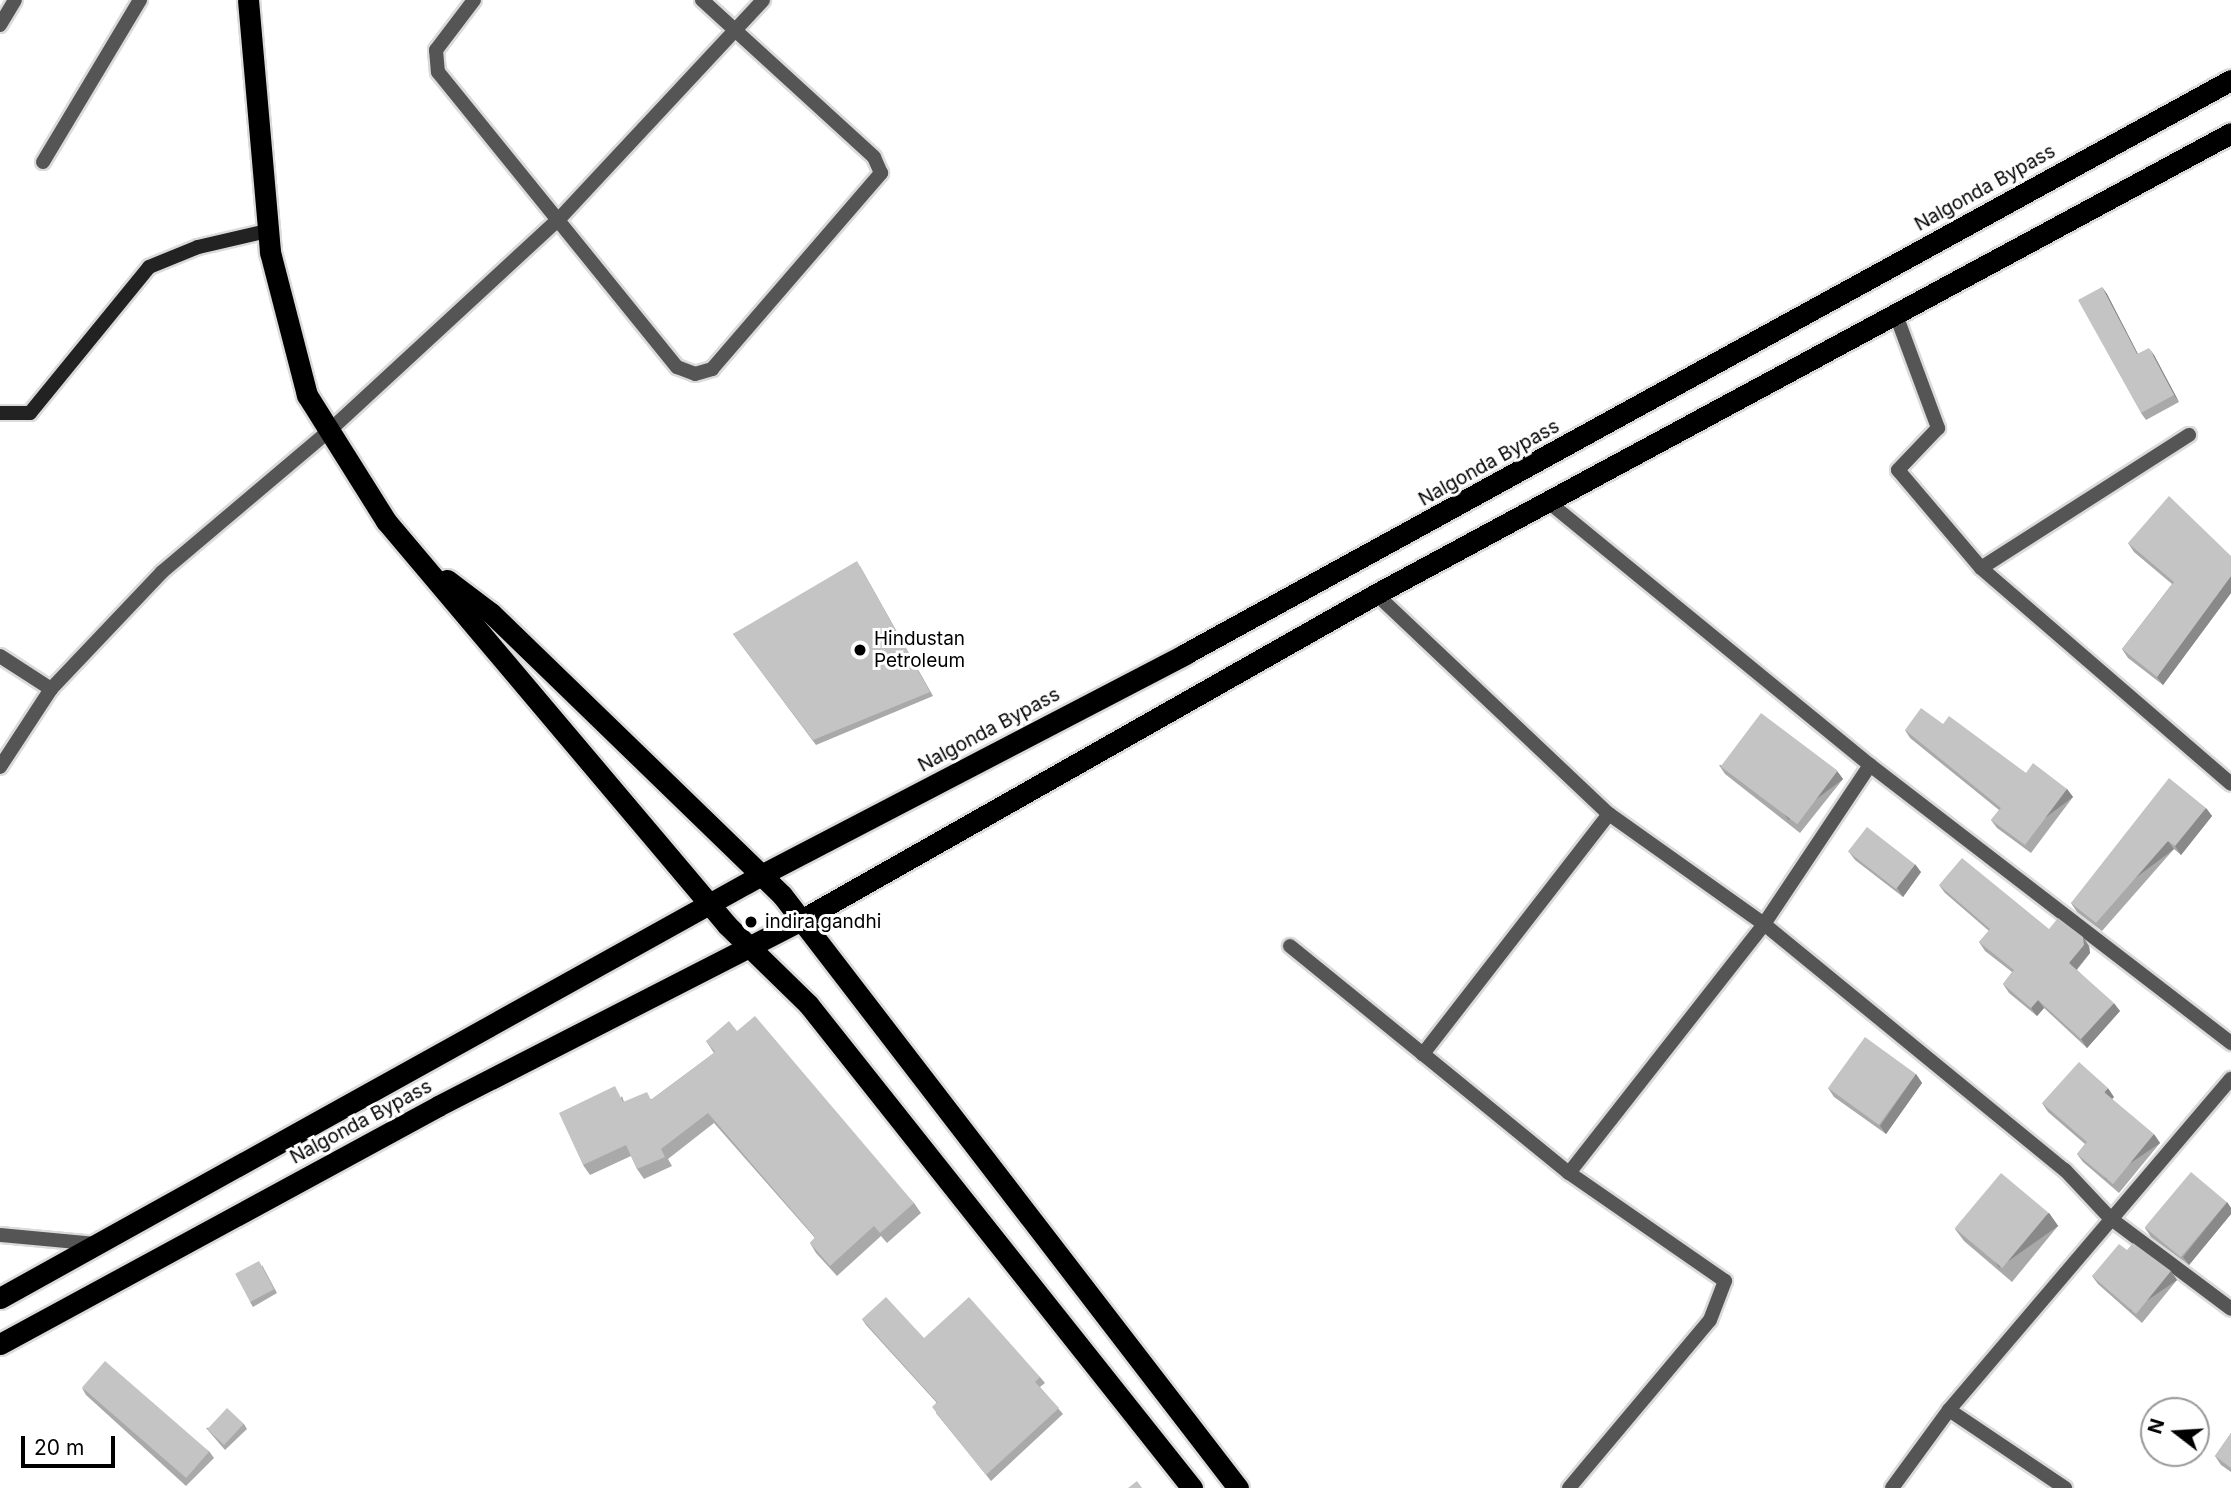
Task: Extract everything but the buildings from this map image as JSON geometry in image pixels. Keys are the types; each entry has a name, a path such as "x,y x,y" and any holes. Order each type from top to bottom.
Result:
{"highway":[{"path":"248,0 267,231 307,395 386,521 431,569 475,631 748,948 808,1003 1192,1488"},
{"name":"Nalgonda Bypass","path":"0,1297 763,874 1185,654 2231,80"},
{"path":"801,920 1376,594 1551,503 2231,133"},
{"path":"431,569 491,613 763,874 1238,1488"},
{"name":"Nalgonda Bypass","path":"0,1344 438,1106 801,920"}],"street":[{"path":"0,25 15,0"},
{"path":"43,162 140,0"},
{"path":"474,0 436,50 438,72 677,367 695,374 712,369 881,173 874,157 702,0"},
{"path":"0,767 51,689 162,572 329,431 559,219 731,29 763,0"},
{"path":"0,413 30,413 149,267 198,247 267,231"},
{"path":"1896,316 1938,428 1898,470 1981,568 2231,783"},
{"path":"1981,568 2189,435"},
{"path":"1551,503 1870,765 2231,1043"},
{"path":"1376,594 1609,814 1764,924 2065,1170 2110,1218 2231,1309"},
{"path":"0,656 51,689"},
{"path":"1569,1173 1764,924 1870,765"},
{"path":"1423,1054 1609,814"},
{"path":"1290,946 1569,1173 1725,1281 1710,1320 1569,1488"},
{"path":"1892,1488 1949,1410 2231,1079"},
{"path":"0,1236 98,1245"},
{"path":"1949,1410 2065,1488"}],"place":[{"name":"Hindustan Petroleum","path":"860,650"},
{"name":"indira gandhi","path":"751,922"}]}
